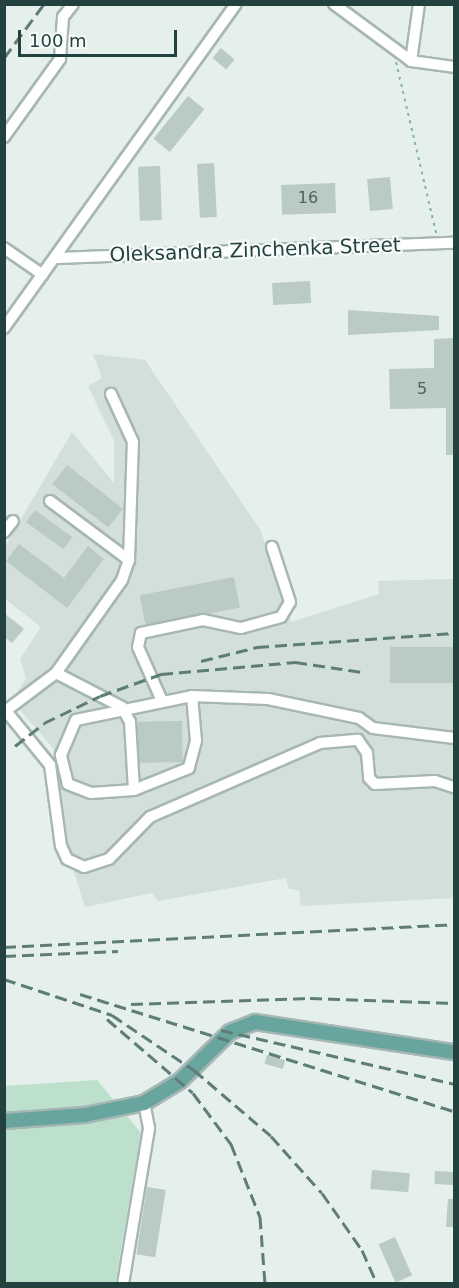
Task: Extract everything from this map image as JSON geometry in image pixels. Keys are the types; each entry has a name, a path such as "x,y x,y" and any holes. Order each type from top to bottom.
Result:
{"main road":[{"path":"4,1121 85,1115 144,1103 180,1082 230,1032 255,1022 454,1052"}],"street":[{"path":"4,137 60,58 63,17 73,4"},
{"path":"4,328 236,4"},
{"path":"334,4 411,61 454,67"},
{"path":"411,61 419,4"},
{"name":"Oleksandra Zinchenka Street","path":"56,258 454,243"},
{"path":"4,248 43,275"},
{"path":"111,394 133,442 129,560 122,580 56,673 8,709 50,765 61,846 67,859 84,867 109,859 150,817 320,743 358,740 367,753 369,778 375,784 435,782 454,787"},
{"path":"50,501 129,560"},
{"path":"4,532 13,521"},
{"path":"162,701 138,647 141,633 203,620 242,628 281,617 290,602 272,547"},
{"path":"56,673 122,707 130,722 134,790"},
{"path":"192,696 196,741 189,768 134,790 82,791 68,784 63,774 64,739 76,720 122,707 192,696 268,699 359,718 373,728 454,738"},
{"path":"123,1284 149,1128 144,1103"}],"path":[{"path":"396,50 396,75 428,184 437,243"}],"shaded area":[{"path":"93,354 145,360 261,531 291,622 379,594 378,581 454,579 454,898 301,906 299,890 289,889 286,878 158,901 152,893 85,907 65,844 54,749 12,701 26,678 20,659 41,627 5,599 4,548 72,432 114,483 114,441 88,386 102,378"}],"green space":[{"path":"97,1080 141,1133 115,1283 5,1284 5,1086"}],"building":[{"path":"221,48 235,60 226,70 212,58"},
{"path":"188,96 204,109 170,152 153,139"},
{"path":"214,163 217,217 200,218 197,164"},
{"path":"160,166 162,220 140,221 138,167"},
{"path":"390,177 393,209 370,211 367,179"},
{"path":"335,183 336,213 282,215 281,185"},
{"path":"310,281 311,303 273,305 272,283"},
{"path":"348,310 439,316 439,330 348,335"},
{"path":"454,338 454,455 446,455 446,408 390,409 389,369 434,368 434,339"},
{"path":"67,465 123,509 108,528 52,484"},
{"path":"35,510 72,537 63,549 26,522"},
{"path":"19,544 64,578 88,546 104,559 67,608 6,561"},
{"path":"234,577 240,607 146,626 140,595"},
{"path":"4,613 24,629 12,643 4,637"},
{"path":"390,647 454,647 454,683 390,683"},
{"path":"182,721 183,762 139,763 138,722"},
{"path":"267,1055 285,1060 283,1069 265,1064"},
{"path":"372,1170 410,1173 408,1192 370,1189"},
{"path":"435,1171 454,1172 453,1185 434,1184"},
{"path":"147,1187 166,1190 155,1257 136,1254"},
{"path":"448,1199 454,1199 454,1227 446,1227"},
{"path":"395,1237 412,1275 396,1283 379,1244"}],"railway":[{"path":"4,58 44,4"},
{"path":"201,661 257,647 454,633"},
{"path":"15,746 44,723 100,696 161,674 295,662 362,672"},
{"path":"4,947 454,924"},
{"path":"4,956 118,951"},
{"path":"4,979 112,1015 194,1070 271,1136 322,1193 362,1250 377,1284"},
{"path":"80,994 454,1111"},
{"path":"131,1004 310,998 454,1003"},
{"path":"107,1019 193,1093 231,1144 260,1217 265,1284"},
{"path":"221,1030 454,1084"}]}
